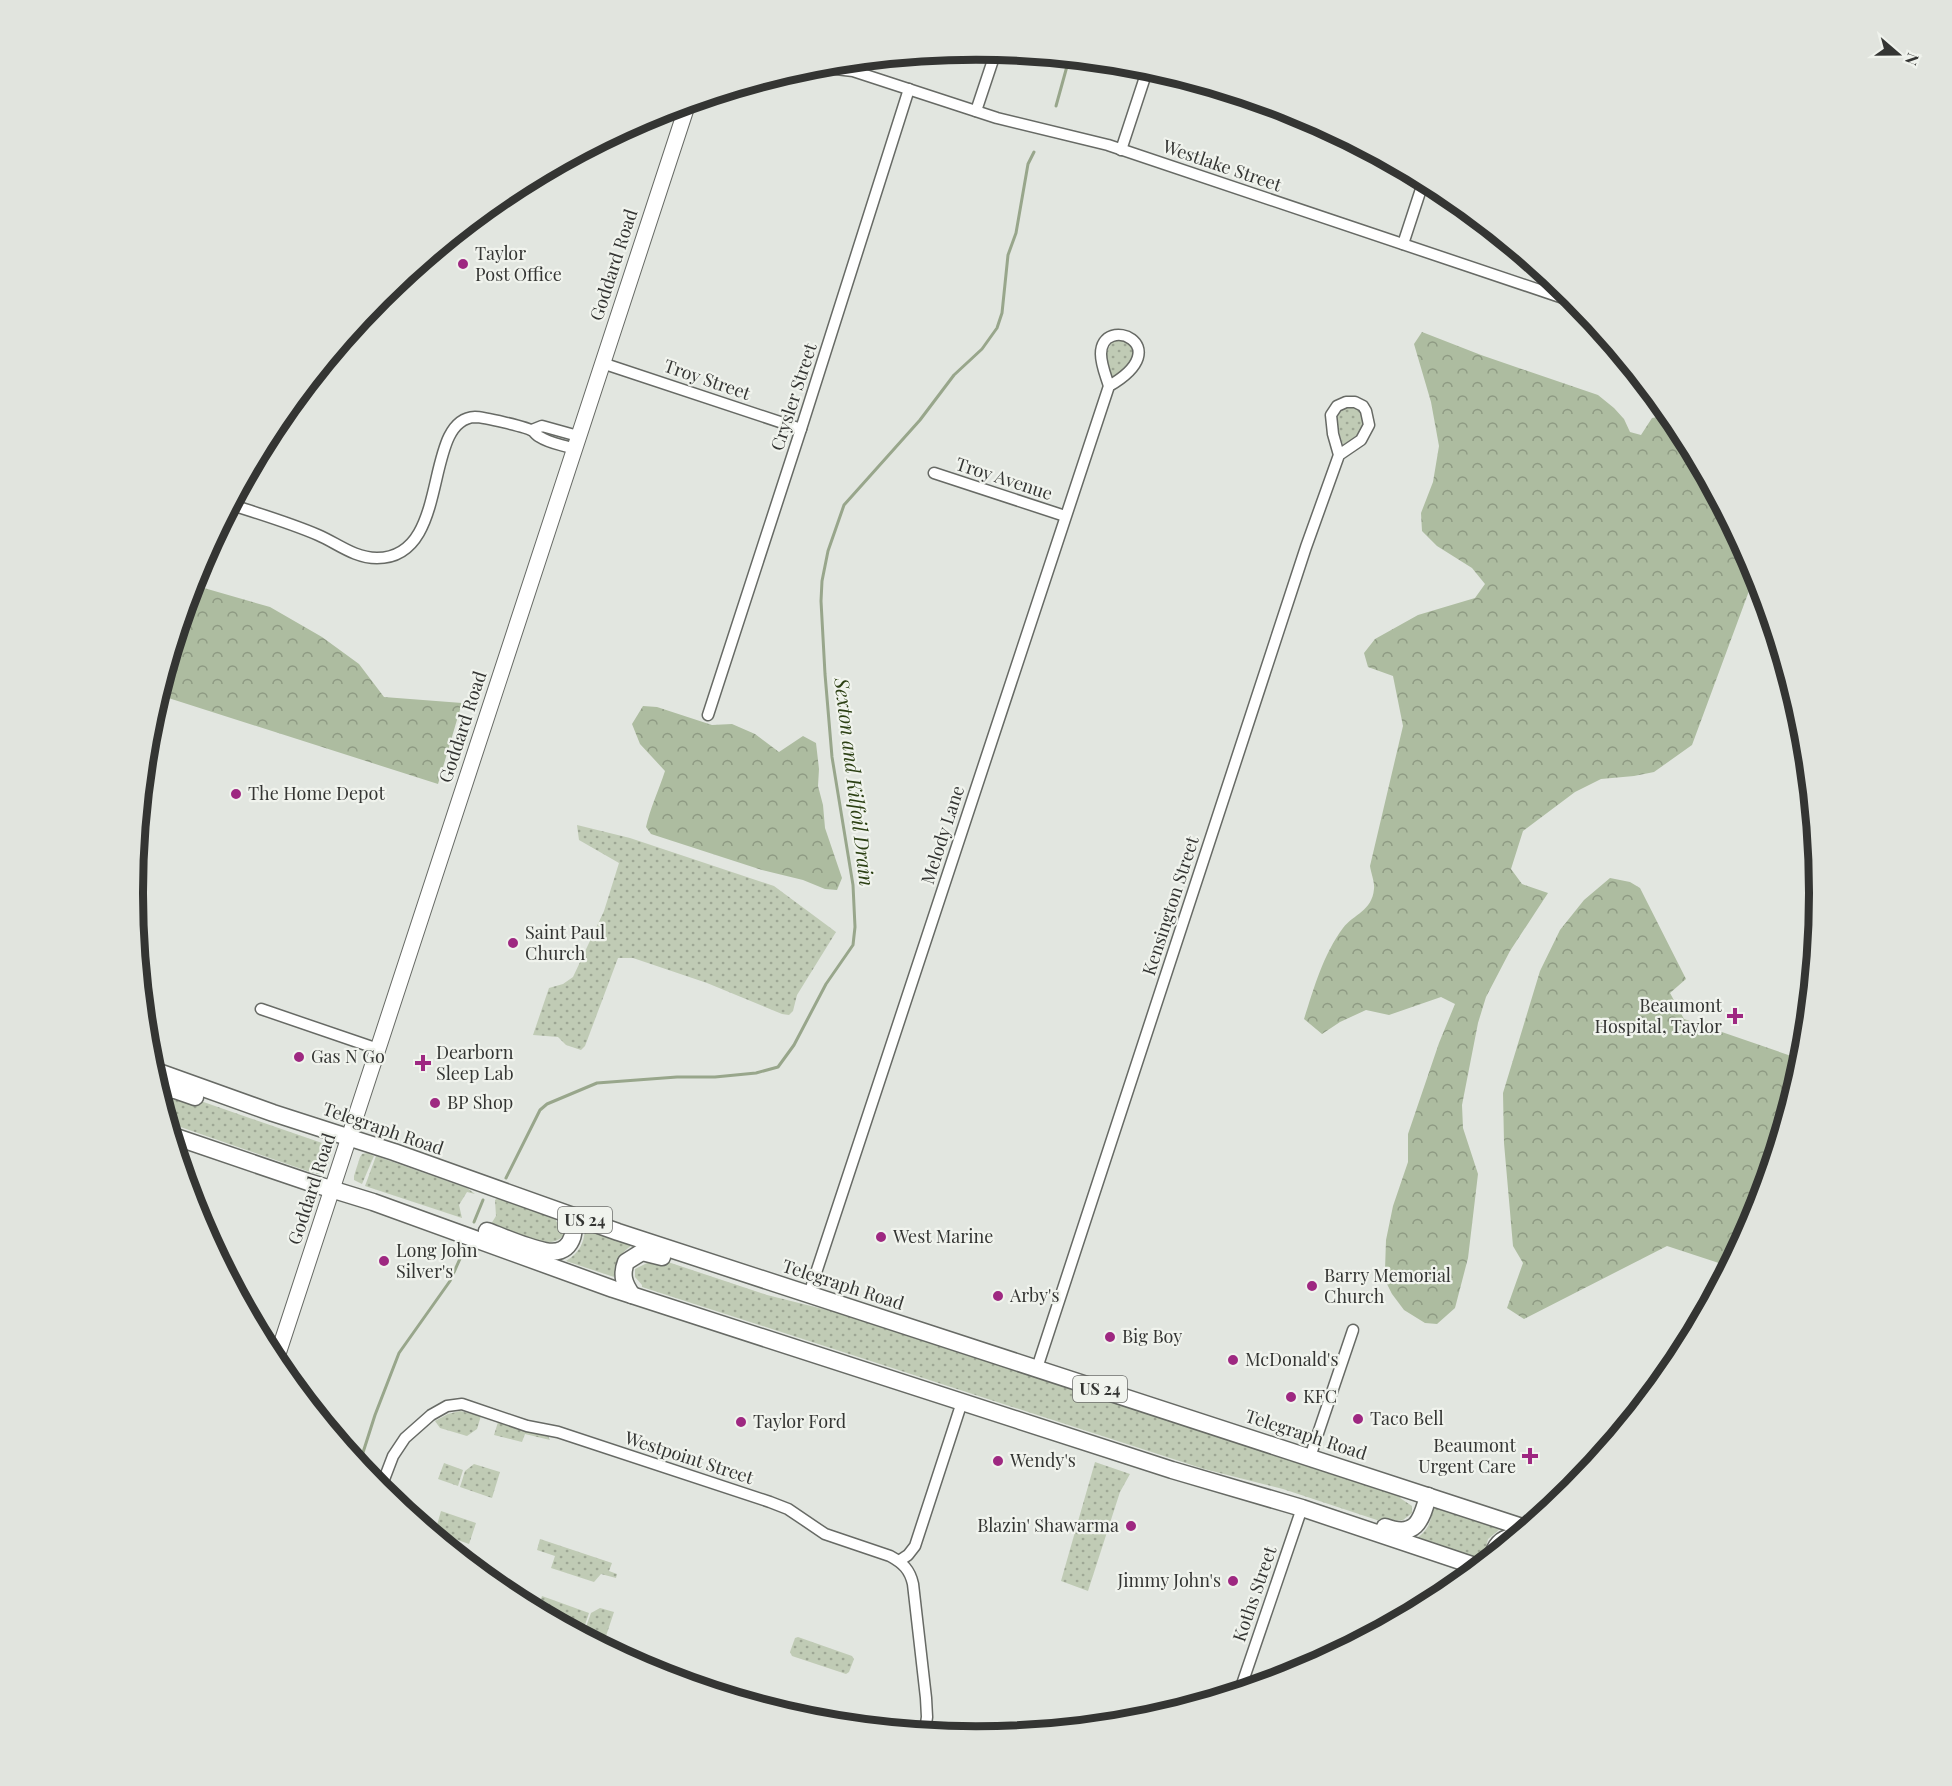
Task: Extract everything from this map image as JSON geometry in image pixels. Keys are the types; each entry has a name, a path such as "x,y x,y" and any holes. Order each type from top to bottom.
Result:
{"main road":[{"name":"Goddard Road","path":"280,1351 685,113"},
{"name":"Telegraph Road","path":"163,1073 571,1216 1517,1525"},
{"path":"167,1090 175,1090 298,1132 319,1128"},
{"path":"180,1139 364,1199 632,1295 962,1402 1302,1508 1469,1564"},
{"path":"364,1199 378,1194 547,1252 563,1249 570,1244 575,1225 571,1216"},
{"path":"632,1295 624,1283 623,1268 626,1262 642,1252 768,1291 835,1302"},
{"path":"1218,1483 1244,1483 1267,1489 1395,1531 1406,1531 1417,1524 1428,1496"}],"street":[{"path":"976,111 993,61"},
{"name":"Westlake Street","path":"859,68 909,89 976,111 1121,150 1556,296"},
{"path":"1121,150 1145,77"},
{"name":"Crysler Street","path":"708,715 909,89"},
{"path":"1402,244 1421,189"},
{"path":"1121,334 1138,345 1139,352 1132,369 1109,386 1101,352 1104,341 1111,336 1121,334"},
{"name":"Troy Street","path":"602,363 801,429"},
{"name":"Melody Lane","path":"809,1294 1109,386"},
{"path":"1355,402 1366,411 1369,425 1361,440 1339,455 1331,424 1331,414 1337,405 1355,402"},
{"path":"238,507 319,535 356,554 376,558 386,557 403,550 417,538 426,517 445,446 460,423 470,418 482,418 532,430 540,438 576,443"},
{"name":"Kensington Street","path":"1037,1368 1302,557 1339,455"},
{"name":"Troy Avenue","path":"934,473 1065,516"},
{"path":"261,1009 378,1049"},
{"path":"1310,1457 1353,1330"},
{"path":"926,1724 926,1698 913,1584 909,1571 899,1561 915,1546 962,1402"},
{"name":"Westpoint Street","path":"384,1479 393,1456 413,1430 440,1410 462,1404 527,1426 558,1432 770,1502 788,1509 825,1534 899,1561"},
{"name":"Koths Street","path":"1243,1682 1302,1508"}],"green space":[{"path":"1422,332 1598,395 1624,419 1630,432 1641,435 1652,418 1660,417 1697,477 1723,525 1751,586 1692,745 1654,772 1601,779 1575,792 1523,831 1511,869 1522,884 1548,893 1510,951 1486,997 1478,1023 1462,1105 1463,1128 1478,1174 1468,1258 1455,1308 1437,1324 1425,1323 1404,1310 1392,1294 1387,1284 1385,1270 1386,1240 1393,1206 1408,1162 1408,1134 1455,1004 1441,997 1389,1015 1366,1010 1340,1022 1322,1034 1304,1019 1320,972 1336,938 1347,923 1366,907 1373,896 1374,884 1370,866 1403,726 1393,676 1368,667 1364,653 1375,639 1418,615 1475,598 1485,584 1472,568 1437,546 1422,531 1421,513 1433,482 1439,446 1431,402 1414,344"},
{"path":"1118,339 1132,347 1134,352 1129,363 1112,379 1106,353 1112,342"},
{"path":"1344,406 1358,407 1366,419 1361,433 1343,445 1337,425 1337,415"},
{"path":"202,585 204,588 270,607 322,637 359,664 384,697 462,703 438,784 166,697 187,625"},
{"path":"643,706 657,707 712,725 732,724 755,734 779,752 803,736 816,743 818,786 823,805 825,828 842,878 837,890 825,889 803,880 762,870 651,834 646,827 665,771 640,744 632,724"},
{"path":"577,825 630,838 774,886 836,932 797,995 793,1011 789,1015 782,1014 707,983 633,958 618,958 585,1046 581,1050 566,1045 558,1037 533,1035 549,988 563,984 573,977 604,911 619,863 579,840"},
{"path":"1610,878 1630,882 1640,888 1686,979 1670,993 1684,1019 1793,1057 1781,1109 1765,1161 1746,1212 1721,1264 1667,1246 1524,1319 1507,1308 1523,1263 1513,1246 1504,1143 1503,1093 1540,971 1560,930 1584,900"},
{"path":"192,1098 322,1143 313,1173 176,1125 169,1100"},
{"path":"325,1144 332,1149 327,1169 323,1174 316,1174"},
{"path":"367,1153 374,1156 362,1184 354,1180 354,1176 360,1157"},
{"path":"376,1156 467,1188 475,1194 467,1192 459,1205 462,1218 365,1186"},
{"path":"498,1198 557,1219 556,1221 563,1228 564,1235 557,1240 539,1242 491,1224 496,1216 495,1200"},
{"path":"585,1229 632,1245 619,1259 614,1277 566,1261 580,1248"},
{"path":"665,1261 767,1295 847,1315 1401,1496 1400,1498 1412,1506 1412,1513 1403,1520 1383,1522 1283,1489 1204,1469 642,1287 635,1277 635,1269 649,1262"},
{"path":"460,1411 481,1416 477,1429 467,1436 440,1428 435,1421 448,1414"},
{"path":"498,1422 548,1436 550,1440 525,1434 522,1442 494,1435"},
{"path":"1095,1462 1130,1474 1120,1492 1088,1591 1061,1581"},
{"path":"444,1463 463,1470 458,1486 438,1479"},
{"path":"474,1464 500,1472 492,1498 460,1487 465,1471"},
{"path":"1433,1506 1500,1529 1488,1539 1485,1552 1476,1559 1415,1539 1423,1533"},
{"path":"441,1511 476,1523 469,1544 448,1537 436,1527"},
{"path":"540,1539 612,1563 609,1571 617,1574 616,1578 601,1574 594,1582 551,1568 555,1556 537,1550"},
{"path":"542,1596 589,1613 584,1627 559,1614 540,1602"},
{"path":"600,1608 614,1612 605,1638 586,1628 591,1613"},
{"path":"798,1637 852,1656 854,1659 849,1672 846,1674 792,1656 790,1652 795,1638"}],"waterway":[{"name":"Sexton and Kilfoil Drain","path":"1056,106 1067,65"},
{"name":"Sexton and Kilfoil Drain","path":"506,1178 540,1110 547,1104 597,1083 677,1077 715,1077 756,1073 778,1067 794,1045 826,984 853,945 855,927 853,885 832,757 825,674 821,601 828,551 844,505 920,420 954,375 982,349 997,328 1002,313 1008,255 1016,233 1028,164 1034,152"},
{"name":"Sexton and Kilfoil Drain","path":"474,1222 483,1200"},
{"name":"Sexton and Kilfoil Drain","path":"362,1455 399,1353 450,1281 463,1252"}],"place":[{"name":"Taylor Post Office","path":"463,264"},
{"name":"The Home Depot","path":"236,794"},
{"name":"Saint Paul Church","path":"513,943"},
{"name":"Beaumont Hospital, Taylor","path":"1735,1016"},
{"name":"Gas N Go","path":"299,1057"},
{"name":"Dearborn Sleep Lab","path":"423,1063"},
{"name":"BP Shop","path":"435,1103"},
{"name":"West Marine","path":"881,1237"},
{"name":"Long John Silver's","path":"384,1261"},
{"name":"Barry Memorial Church","path":"1312,1286"},
{"name":"Arby's","path":"998,1296"},
{"name":"Big Boy","path":"1110,1337"},
{"name":"McDonald's","path":"1233,1360"},
{"name":"KFC","path":"1291,1397"},
{"name":"Taco Bell","path":"1358,1419"},
{"name":"Taylor Ford","path":"741,1422"},
{"name":"Beaumont Urgent Care","path":"1530,1456"},
{"name":"Wendy's","path":"998,1461"},
{"name":"Blazin' Shawarma","path":"1131,1526"},
{"name":"Jimmy John's","path":"1233,1581"}]}
